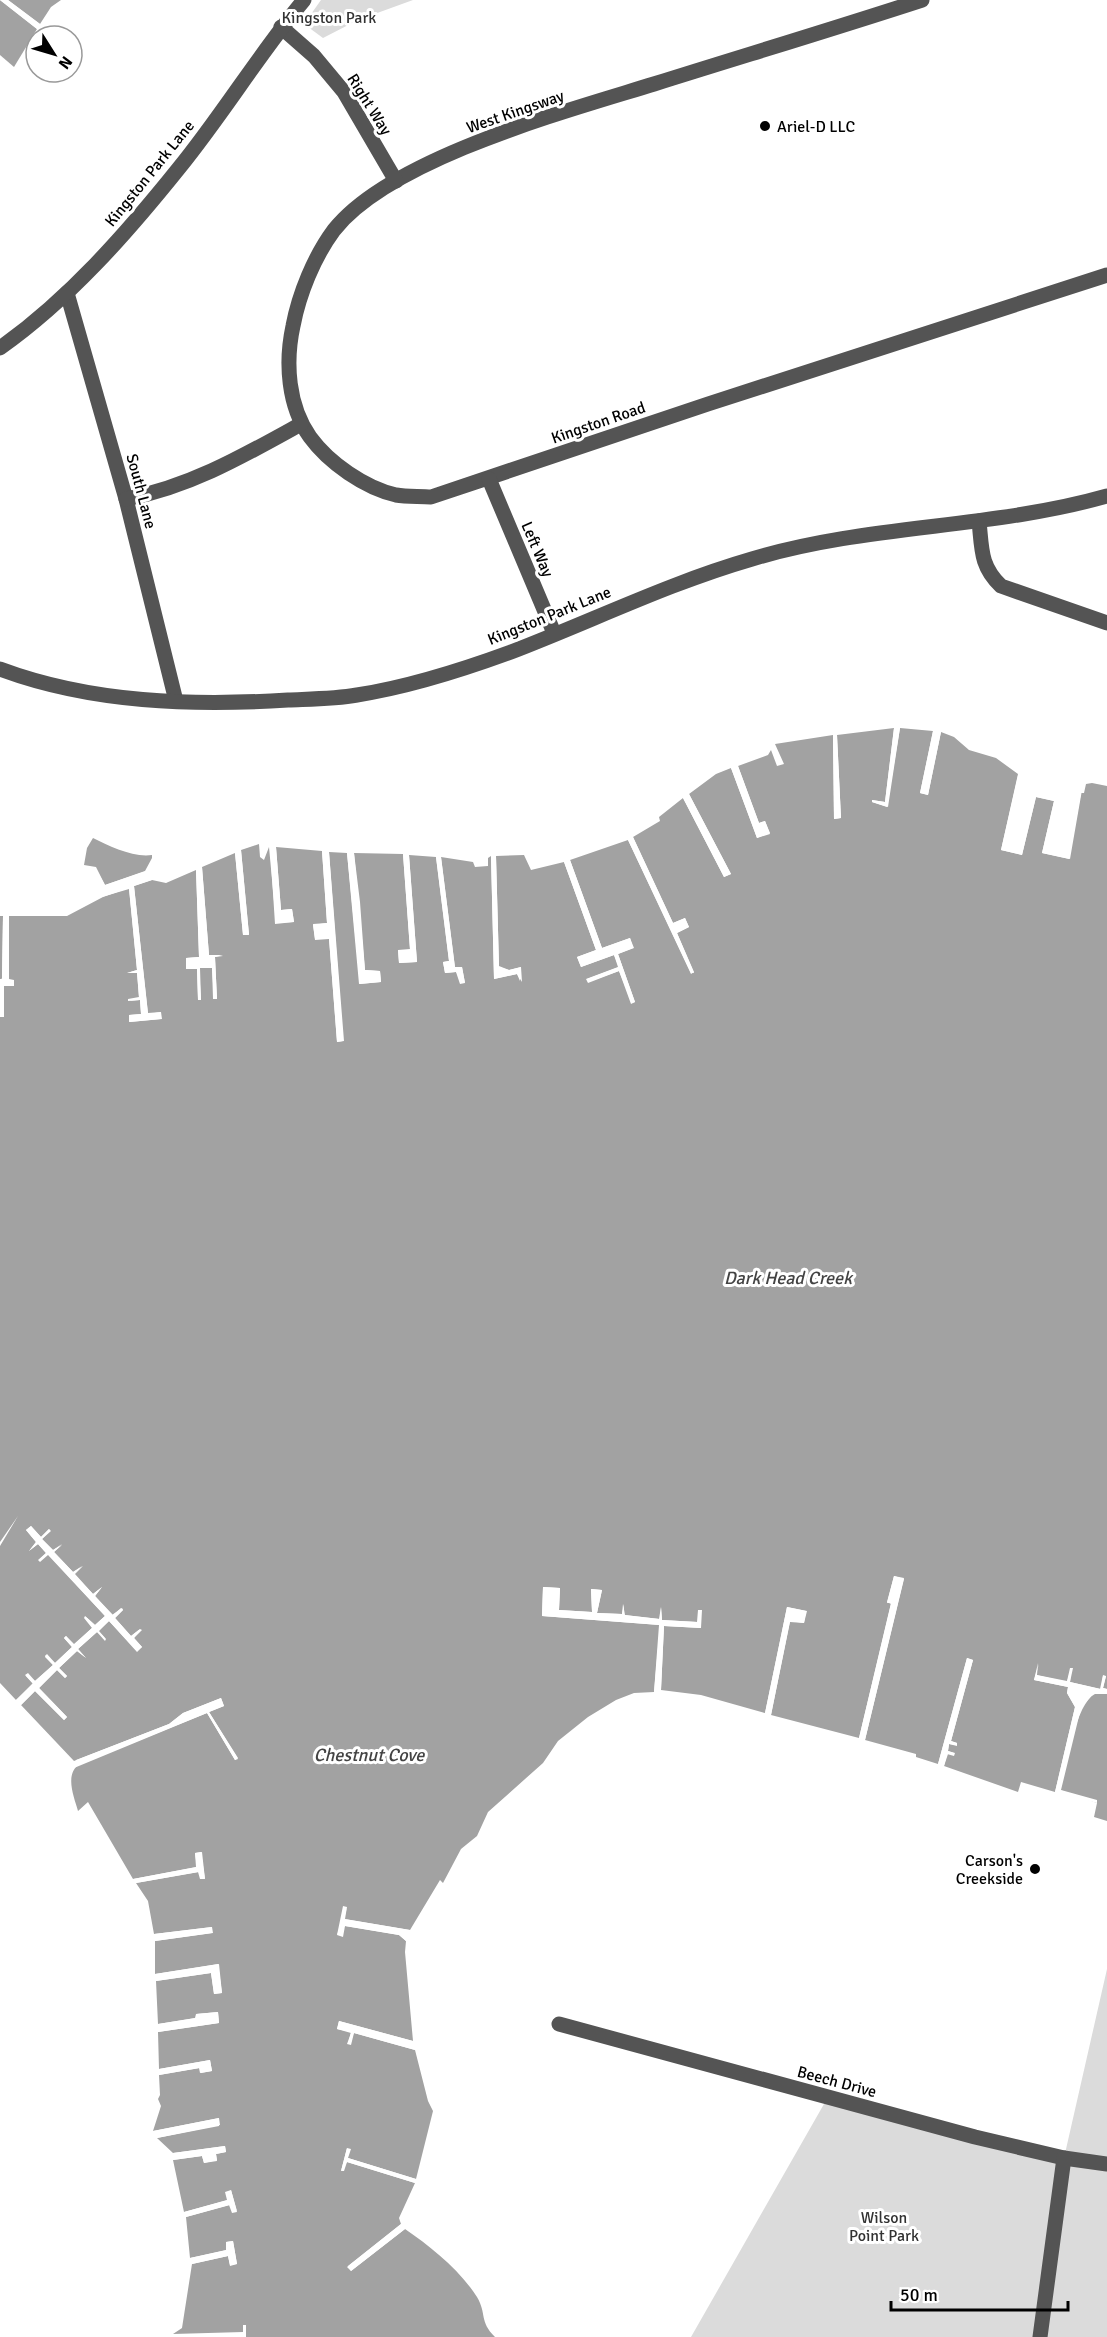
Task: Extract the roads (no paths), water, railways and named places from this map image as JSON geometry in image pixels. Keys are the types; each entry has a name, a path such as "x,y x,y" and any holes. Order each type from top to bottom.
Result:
{"street":[{"name":"Kingston Park Lane","path":"0,348 67,293 103,258 180,168 281,27 304,0"},
{"name":"West Kingsway","path":"302,424 291,383 289,346 303,289 335,230 396,181 457,150 580,107 922,0"},
{"name":"Right Way","path":"281,27 314,56 344,92 396,181"},
{"name":"Kingston Road","path":"302,424 328,456 369,484 395,495 431,497 708,404 1107,275"},
{"name":"South Lane","path":"67,293 126,499 176,700"},
{"path":"126,499 161,492 202,475 302,424"},
{"name":"Left Way","path":"489,479 554,633"},
{"name":"Kingston Park Lane","path":"0,669 54,686 143,700 248,703 356,696 454,671 512,651 614,608 753,558 859,536 1016,517 1107,496"},
{"path":"980,521 983,558 988,573 1000,586 1107,623"},
{"name":"Beech Drive","path":"559,2024 975,2137 1064,2158 1107,2164"},
{"path":"1040,2337 1064,2158"}],"water":[{"path":"0,0 31,24 24,24 24,50 14,67 0,55"},
{"path":"8,0 61,0 51,7 40,24"},
{"name":"Dark Head Creek","path":"894,728 885,802 872,800 872,802 888,807 900,728 933,731 920,793 928,795 941,732 954,737 969,750 996,758 1018,774 1001,850 1022,855 1036,797 1054,801 1042,853 1069,859 1081,793 1084,793 1086,784 1107,786 1107,1689 1103,1688 1106,1676 1103,1676 1101,1689 1070,1682 1071,1668 1067,1682 1036,1675 1039,1663 1034,1680 1068,1687 1067,1693 1075,1707 1055,1792 1021,1782 1018,1792 944,1766 948,1754 954,1753 948,1751 949,1744 957,1745 951,1741 973,1660 967,1658 938,1764 916,1757 916,1754 865,1740 904,1579 894,1576 887,1603 891,1603 859,1738 771,1715 790,1621 804,1623 806,1611 787,1607 765,1713 701,1695 661,1690 664,1626 701,1628 698,1622 662,1620 661,1607 660,1619 624,1615 624,1604 622,1614 597,1613 602,1590 591,1589 592,1612 559,1610 560,1588 543,1587 542,1616 660,1625 654,1692 634,1693 616,1700 588,1717 558,1741 543,1763 488,1812 477,1836 461,1849 443,1883 440,1880 410,1930 344,1919 347,1907 337,1935 345,1926 399,1935 406,1941 413,2041 339,2021 337,2029 351,2032 348,2044 354,2033 415,2050 428,2101 433,2111 416,2179 348,2158 347,2148 341,2171 347,2162 415,2183 399,2218 401,2224 348,2266 351,2271 405,2229 434,2251 462,2277 477,2297 485,2322 495,2337 173,2337 173,2334 182,2328 192,2264 228,2256 230,2265 237,2264 233,2241 226,2242 227,2250 190,2258 186,2217 230,2205 237,2211 231,2190 228,2200 184,2212 173,2160 202,2156 204,2163 217,2160 216,2154 226,2152 225,2146 173,2153 157,2138 219,2126 219,2118 153,2131 161,2106 158,2099 160,2095 159,2075 200,2068 201,2073 212,2071 210,2060 159,2069 158,2032 219,2023 218,2012 196,2014 196,2018 158,2024 156,1981 211,1973 214,1994 222,1993 218,1964 155,1974 155,1941 212,1933 212,1927 154,1934 148,1901 136,1883 199,1872 205,1879 202,1852 195,1853 197,1867 133,1879 88,1802 78,1811 71,1781 78,1765 207,1713 235,1760 238,1758 209,1712 224,1706 221,1698 183,1713 169,1724 74,1761 21,1705 35,1691 64,1720 67,1717 39,1688 57,1670 65,1678 67,1676 59,1668 77,1651 86,1658 78,1649 97,1632 106,1639 98,1631 109,1621 137,1651 142,1647 134,1638 140,1629 131,1636 115,1618 123,1610 121,1608 113,1615 95,1596 102,1587 93,1594 74,1574 82,1566 73,1572 54,1552 62,1544 53,1550 42,1539 50,1531 49,1529 41,1537 31,1526 26,1530 36,1542 29,1551 38,1544 46,1553 39,1560 48,1554 105,1616 95,1625 85,1616 93,1627 74,1645 66,1636 64,1638 72,1647 55,1663 46,1655 45,1657 53,1665 35,1681 27,1674 26,1676 33,1683 16,1700 0,1683 0,1546 18,1516 0,1542 0,1017 4,1017 4,986 14,986 9,980 9,916 67,916 103,897 129,888 137,970 127,973 137,972 139,998 128,1001 140,1000 141,1014 129,1015 129,1022 161,1019 161,1012 148,1014 134,886 152,880 166,883 196,870 199,957 186,958 187,969 197,968 198,1000 201,1000 199,968 212,967 213,999 217,999 215,957 223,955 209,955 202,867 235,853 243,935 249,935 241,850 259,844 260,857 264,860 269,847 276,923 294,922 292,909 281,910 276,847 322,851 327,923 313,925 315,939 329,938 337,1042 343,1041 329,852 347,853 360,984 381,982 380,971 365,970 354,853 403,854 410,950 398,950 399,963 417,962 409,855 436,857 449,961 443,962 445,973 456,972 465,983 462,967 455,968 441,857 473,862 475,867 488,866 488,858 491,856 494,979 517,974 520,981 521,967 509,970 499,967 496,856 524,855 531,870 564,862 596,950 577,957 581,967 614,955 619,967 587,979 588,982 619,971 632,1003 635,1002 618,954 633,948 630,938 602,948 570,860 628,840 691,973 694,973 677,933 689,927 685,918 673,923 633,837 660,821 659,817 683,798 724,877 731,874 689,794 716,774 731,768 757,838 770,834 765,821 759,823 738,766 768,755 771,750 777,766 784,764 775,744 833,735 834,819 841,818 837,735"},
{"path":"93,838 130,853 152,855 152,858 145,871 105,885 96,867 84,865 87,848"},
{"path":"0,916 3,916 2,979 0,979"},
{"path":"1098,1693 1107,1694 1107,1821 1094,1817 1097,1803 1060,1790 1078,1720 1090,1697"}],"place":[{"name":"Ariel-D LLC","path":"765,126"},
{"name":"Carson's Creekside","path":"1035,1869"}],"park label":[{"name":"Kingston Park","path":"329,17"},
{"name":"Wilson Point Park","path":"884,2226"}],"water label":[{"name":"Chestnut Cove","path":"369,1755"}]}
